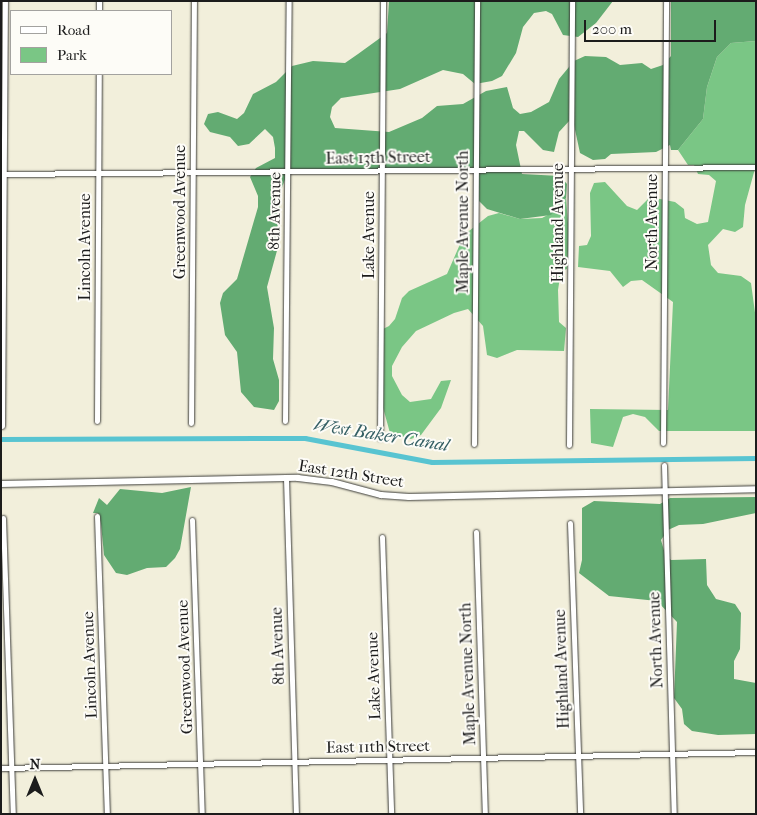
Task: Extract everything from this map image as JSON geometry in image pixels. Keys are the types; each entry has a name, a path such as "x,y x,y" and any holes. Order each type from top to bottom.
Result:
{"street":[{"path":"2,426 5,1"},
{"name":"Greenwood Avenue","path":"191,423 194,1"},
{"name":"8th Avenue","path":"285,421 288,1"},
{"name":"Lake Avenue","path":"380,438 383,1"},
{"name":"Maple Avenue North","path":"474,444 477,1"},
{"name":"Highland Avenue","path":"569,445 572,1"},
{"name":"North Avenue","path":"663,442 666,1"},
{"name":"Lincoln Avenue","path":"97,421 99,75"},
{"name":"East 13th Street","path":"3,174 756,167"},
{"name":"North Avenue","path":"664,465 663,491 674,814"},
{"name":"8th Avenue","path":"286,478 296,814"},
{"name":"East 12th Street","path":"1,484 286,478 320,480 390,496 756,490"},
{"name":"Lincoln Avenue","path":"97,516 107,814"},
{"path":"3,518 13,814"},
{"name":"Greenwood Avenue","path":"192,520 202,814"},
{"name":"Highland Avenue","path":"570,523 580,814"},
{"name":"Maple Avenue North","path":"476,532 485,814"},
{"name":"Lake Avenue","path":"382,537 391,814"},
{"name":"East 11th Street","path":"1,768 756,752"}],"green space":[{"path":"389,1 613,1 596,23 578,37 563,35 552,14 546,11 534,13 523,27 516,53 502,76 492,81 475,84 463,74 443,70 400,89 341,98 332,107 330,117 335,128 389,132 422,118 437,106 463,104 486,91 507,87 513,108 520,114 531,112 549,102 559,79 574,61 585,56 606,57 620,65 642,63 651,69 663,65 671,56 671,1 756,1 756,41 731,43 717,57 707,87 703,119 678,150 671,150 670,145 656,152 611,154 605,159 593,160 580,153 574,125 570,120 559,132 554,152 543,150 524,131 519,131 516,145 522,174 560,176 567,184 566,198 551,215 520,219 487,209 479,201 476,173 467,170 287,174 280,193 278,247 267,287 274,328 273,359 279,380 279,401 274,410 254,407 241,392 237,352 225,335 220,303 223,293 237,279 258,207 258,196 250,177 256,168 275,158 275,148 273,137 265,129 249,144 238,146 230,137 210,132 204,124 208,114 218,112 237,119 244,113 253,94 276,82 292,66 313,61 345,63 387,33"},
{"path":"756,41 756,165 745,205 743,227 735,232 723,229 708,245 711,265 718,273 741,276 751,283 756,320 756,431 659,431 645,417 633,414 623,417 613,447 591,443 590,409 668,410 673,302 642,280 631,281 623,287 610,271 578,267 579,246 587,245 591,236 590,193 594,183 605,182 627,206 637,210 650,197 675,202 684,209 685,218 697,224 708,222 716,181 709,175 698,174 694,165 688,165 678,150 703,119 707,87 717,57 731,43"},
{"path":"566,198 569,235 567,269 561,271 558,290 559,322 566,328 564,351 517,350 497,358 487,355 483,326 468,309 454,313 416,331 402,347 392,366 392,376 402,395 410,402 431,399 441,381 451,380 441,408 421,435 411,439 390,433 382,404 381,330 389,326 395,319 402,298 409,291 447,274 464,235 488,216 499,213 520,219 542,218 559,209"},
{"path":"191,487 180,549 175,558 166,567 147,568 127,575 116,573 104,555 101,524 98,513 93,513 99,498 107,505 120,489 162,493"},
{"path":"756,497 756,513 703,524 679,525 668,530 661,540 665,554 671,560 706,559 707,585 716,599 735,604 741,613 740,649 734,661 734,679 756,683 756,734 718,735 692,731 684,724 682,709 674,698 677,622 657,601 609,596 579,573 582,560 582,508 594,501 660,504 670,498"}],"waterway":[{"name":"West Baker Canal","path":"1,439 305,438 432,462 756,458"}]}
